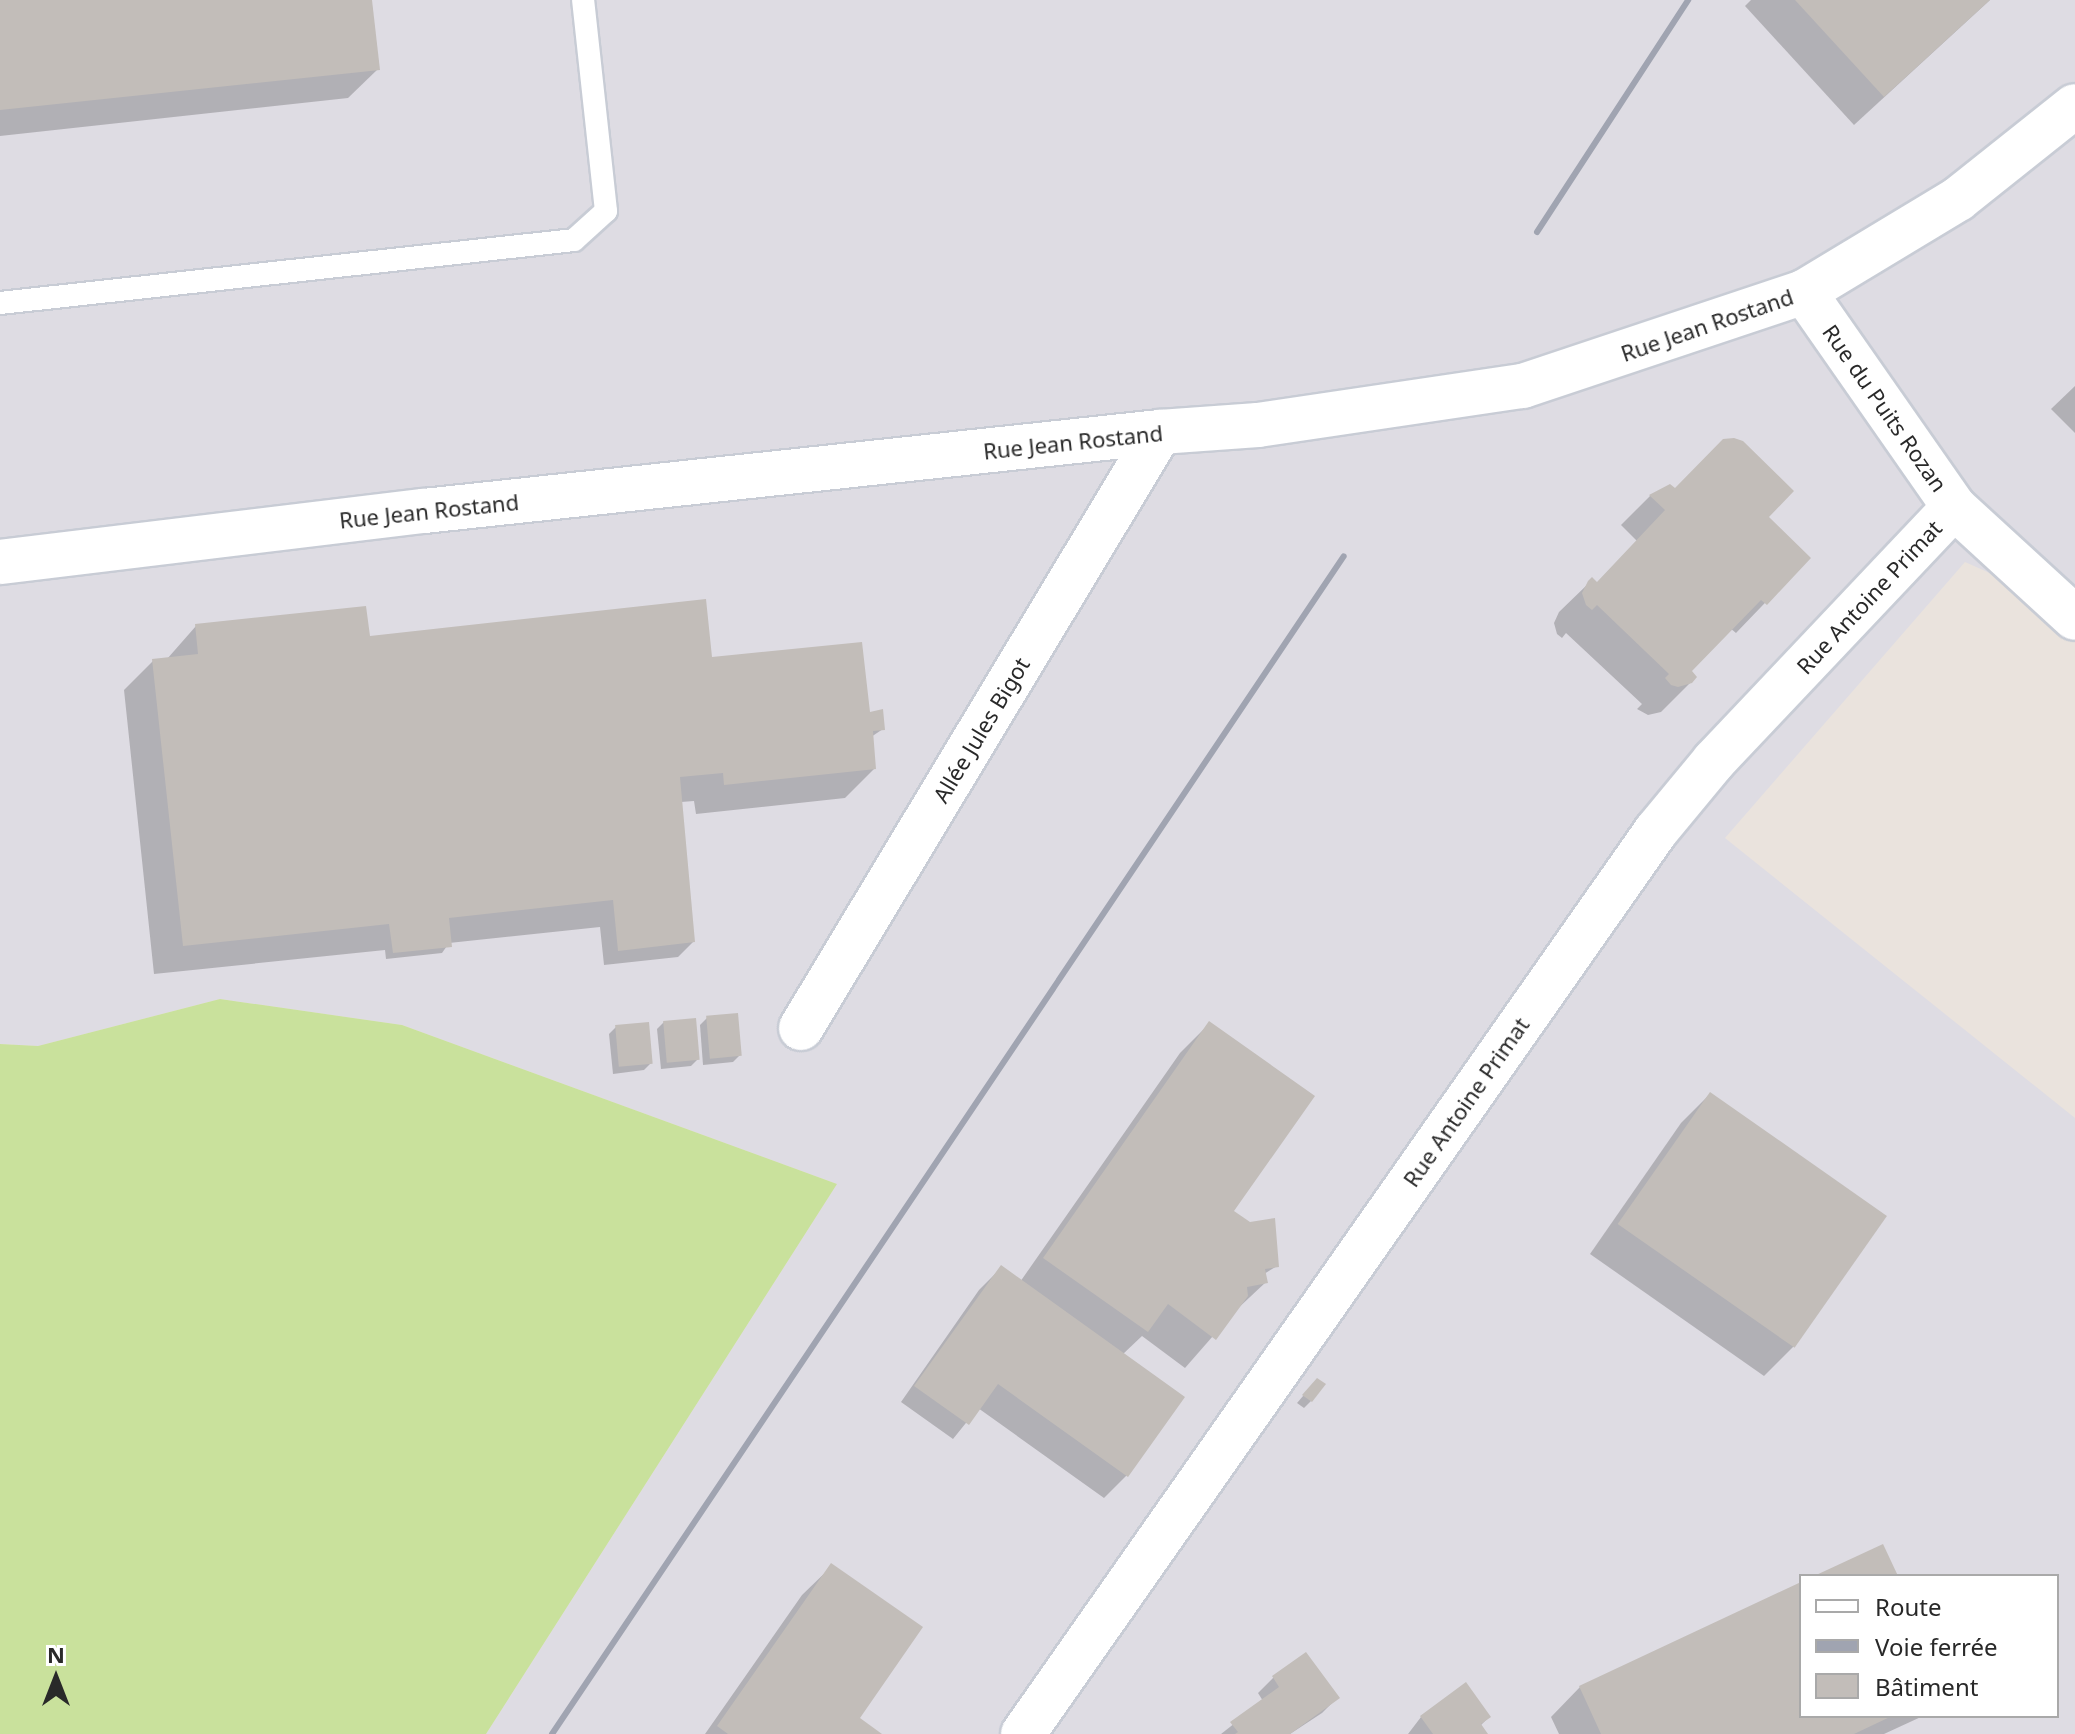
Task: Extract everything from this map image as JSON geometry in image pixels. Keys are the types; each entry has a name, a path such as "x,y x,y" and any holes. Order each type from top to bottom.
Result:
{"street":[{"name":"Rue Jean Rostand","path":"0,562 424,511 1160,432 1258,425 1523,386 1804,292 1958,199 2075,106"},
{"name":"Rue du Puits Rozan","path":"1804,292 1954,507 2075,618"},
{"name":"Allée Jules Bigot","path":"801,1028 1160,432"},
{"name":"Rue Antoine Primat","path":"1023,1734 1656,831 1714,761 1954,507"}],"lane":[{"path":"0,303 574,240 606,211 583,0"}],"shaded area":[{"path":"0,0 2075,0 2075,611 1965,562 1725,838 2075,1118 2075,1734 486,1734 837,1184 402,1025 220,999 38,1046 0,1044"}],"green space":[{"path":"220,999 402,1025 837,1184 486,1734 0,1734 0,1044 38,1046"}],"building":[{"path":"0,0 372,0 380,70 0,110"},
{"path":"1795,0 1990,0 1884,97"},
{"path":"1723,439 1743,441 1794,491 1769,517 1811,558 1767,605 1761,600 1692,671 1697,677 1692,683 1678,687 1671,685 1665,678 1669,674 1597,605 1592,610 1586,605 1582,593 1592,577 1597,582 1665,510 1649,495 1670,484 1675,488"},
{"path":"706,599 712,657 862,642 870,712 883,709 885,730 873,731 876,769 724,785 723,773 680,777 695,942 618,951 613,900 449,918 452,947 393,953 389,924 183,946 152,659 198,654 195,624 366,606 370,636"},
{"path":"738,1013 742,1056 710,1059 706,1016"},
{"path":"696,1018 700,1060 667,1063 663,1021"},
{"path":"1209,1021 1315,1096 1234,1211 1250,1222 1275,1218 1279,1267 1265,1269 1268,1283 1247,1287 1248,1296 1216,1340 1168,1304 1148,1332 1043,1258"},
{"path":"649,1022 653,1064 619,1067 615,1025"},
{"path":"1710,1092 1887,1216 1795,1348 1618,1224"},
{"path":"1001,1265 1185,1397 1128,1477 998,1384 969,1425 914,1386"},
{"path":"1317,1378 1326,1384 1312,1402 1302,1395"},
{"path":"1883,1544 1897,1574 1818,1574"},
{"path":"831,1563 923,1627 860,1718 882,1734 728,1734 717,1726"},
{"path":"1799,1583 1799,1718 1888,1718 1854,1734 1601,1734 1579,1686"},
{"path":"1306,1652 1340,1698 1290,1734 1235,1734 1238,1732 1230,1722 1279,1687 1272,1676"},
{"path":"1466,1682 1491,1717 1481,1724 1488,1734 1433,1734 1420,1716"}],"railway":[{"path":"1537,232 1688,0"},
{"path":"552,1734 1344,556"}]}
